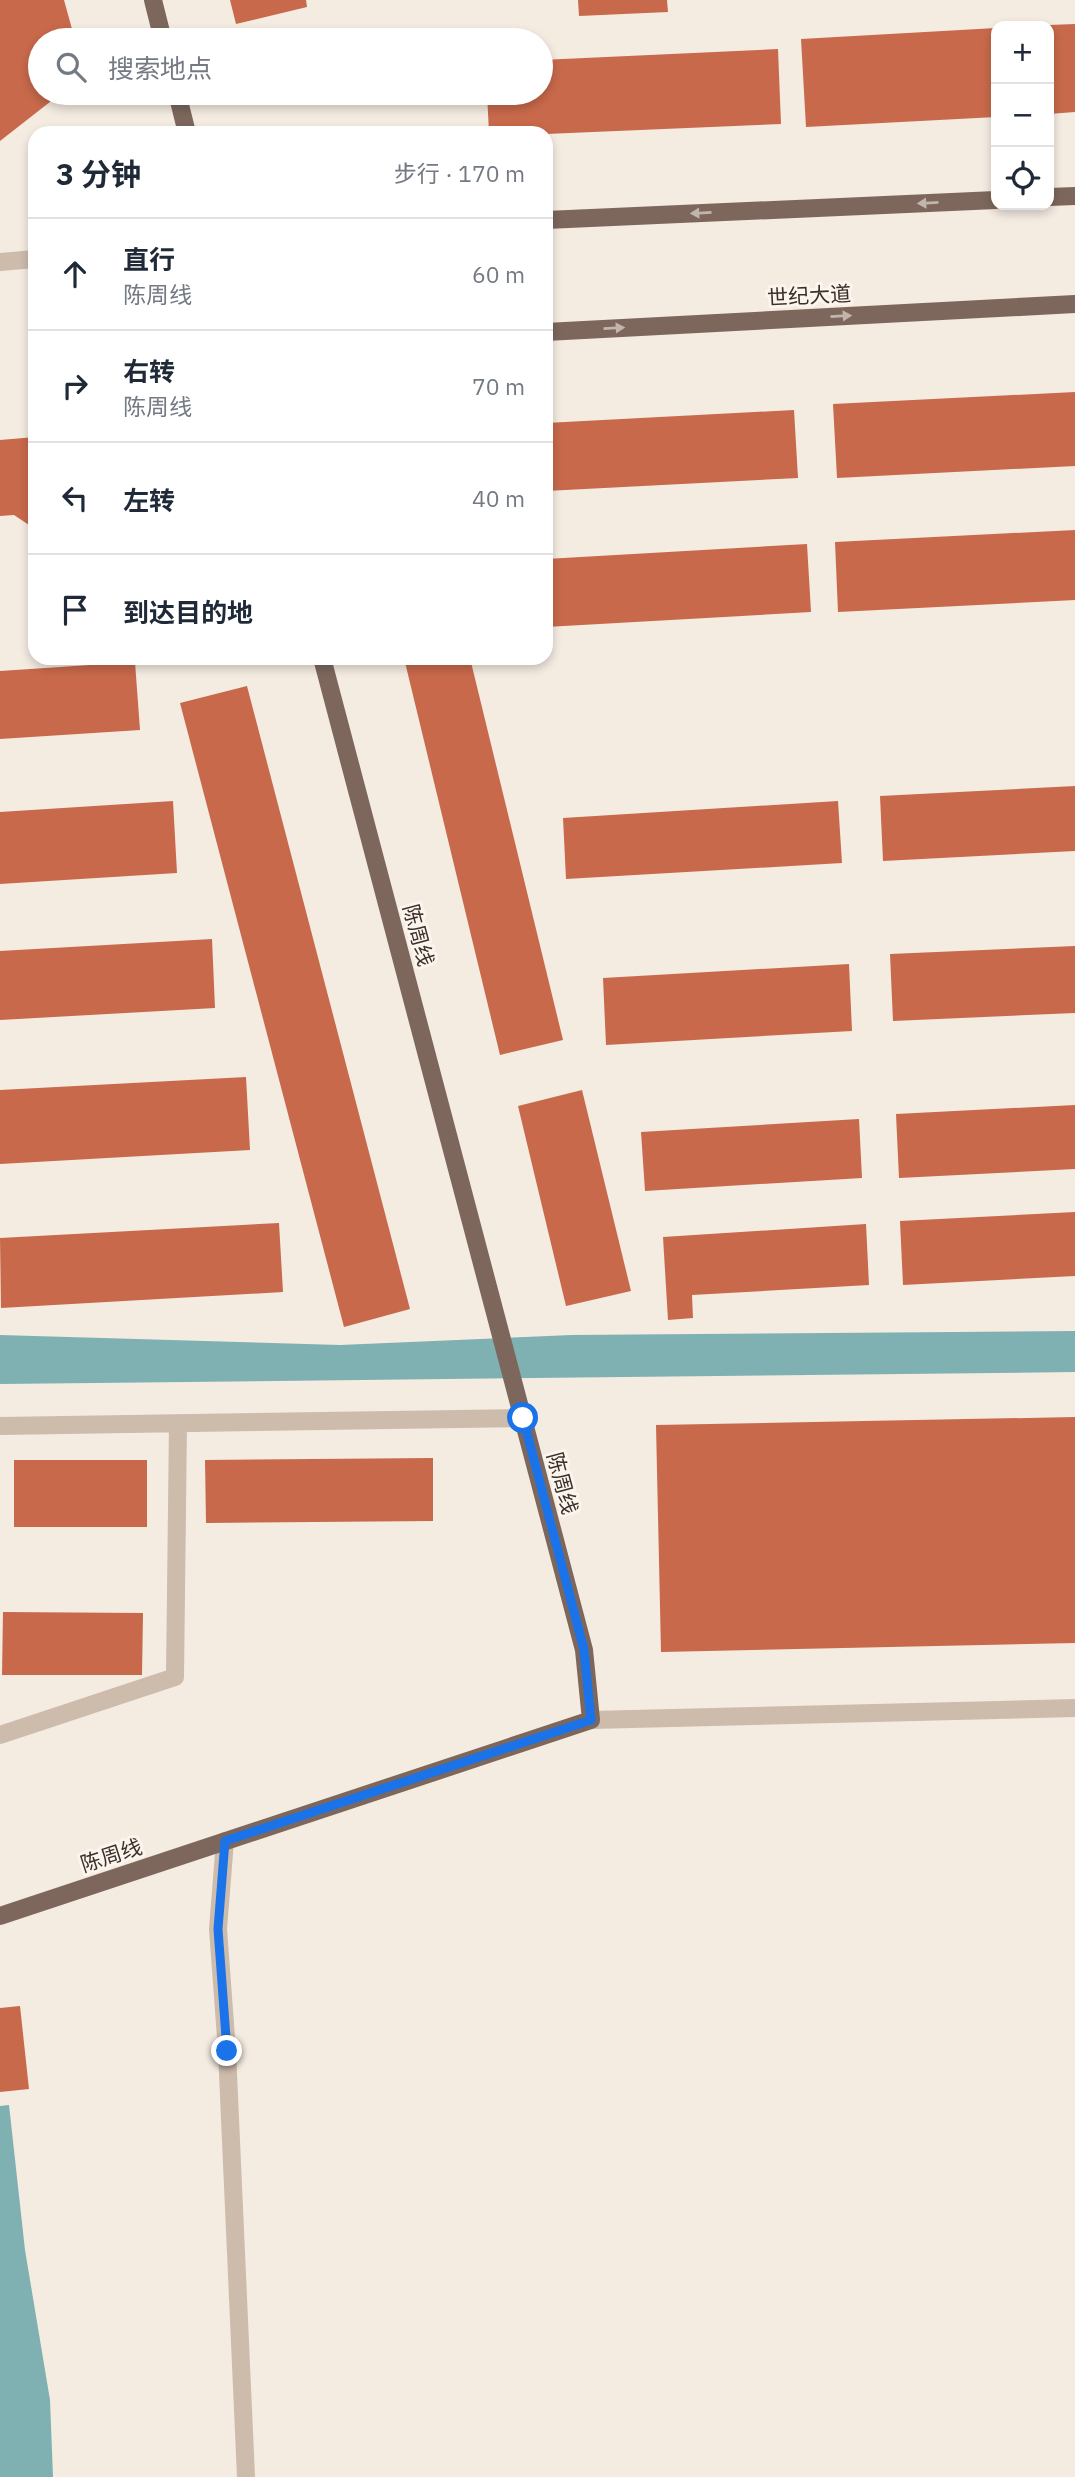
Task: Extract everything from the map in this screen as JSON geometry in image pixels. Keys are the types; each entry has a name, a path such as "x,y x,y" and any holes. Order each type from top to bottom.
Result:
{"main road":[{"path":"153,0 160,28"},
{"path":"180,105 185,126"},
{"path":"1054,197 1075,196"},
{"path":"553,220 991,200"},
{"name":"世纪大道","path":"553,332 1075,304"},
{"name":"陈周线","path":"0,1916 591,1720 584,1650 324,665"}],"street":[{"path":"0,262 28,260"},
{"path":"0,1426 523,1418"},
{"path":"0,1735 174,1677 178,1423"},
{"path":"591,1720 1075,1707"},
{"path":"225,1841 218,1929 227,2051 246,2477"}],"water":[{"path":"1075,1331 1075,1372 0,1384 0,1335 340,1345 571,1335"},
{"path":"9,2105 25,2250 50,2400 53,2477 0,2477 0,2106"}],"building":[{"path":"0,0 64,0 72,28 28,28 28,105 46,105 0,141"},
{"path":"230,0 306,0 307,7 236,24"},
{"path":"578,0 667,0 668,12 579,16"},
{"path":"1075,24 1075,112 1054,114 1054,25"},
{"path":"991,28 991,117 806,127 801,39"},
{"path":"778,49 781,124 553,134 553,126 489,126 488,105 553,105 553,59"},
{"path":"1075,392 1075,466 837,478 833,404"},
{"path":"794,410 798,478 553,491 553,423"},
{"path":"28,438 28,524 14,515 0,516 0,440"},
{"path":"1075,530 1075,600 838,612 835,542"},
{"path":"807,544 811,612 553,627 553,559"},
{"path":"135,665 140,730 0,739 0,671"},
{"path":"406,665 472,665 563,1040 500,1055"},
{"path":"247,686 410,1309 344,1327 180,703"},
{"path":"1075,786 1075,851 883,861 880,796"},
{"path":"173,801 177,873 0,884 0,812"},
{"path":"838,801 842,863 566,879 563,818"},
{"path":"212,939 215,1008 0,1020 0,951"},
{"path":"1075,946 1075,1013 893,1021 890,954"},
{"path":"849,964 852,1031 606,1045 603,978"},
{"path":"246,1077 250,1150 0,1164 0,1090"},
{"path":"582,1090 631,1291 566,1306 518,1106"},
{"path":"1075,1105 1075,1169 899,1178 896,1114"},
{"path":"859,1119 862,1178 645,1191 641,1132"},
{"path":"1075,1212 1075,1276 903,1285 900,1221"},
{"path":"279,1223 283,1292 1,1308 0,1238"},
{"path":"866,1224 869,1285 692,1295 693,1318 668,1320 663,1237"},
{"path":"1075,1417 1075,1643 661,1652 656,1425"},
{"path":"433,1458 433,1521 206,1523 205,1460"},
{"path":"14,1460 147,1460 147,1527 14,1527"},
{"path":"3,1612 143,1613 142,1675 2,1675"},
{"path":"20,2006 29,2089 0,2092 0,2008"}],"route":[{"path":"227,2051 218,1929 225,1841 591,1720 584,1650 523,1418"}]}
